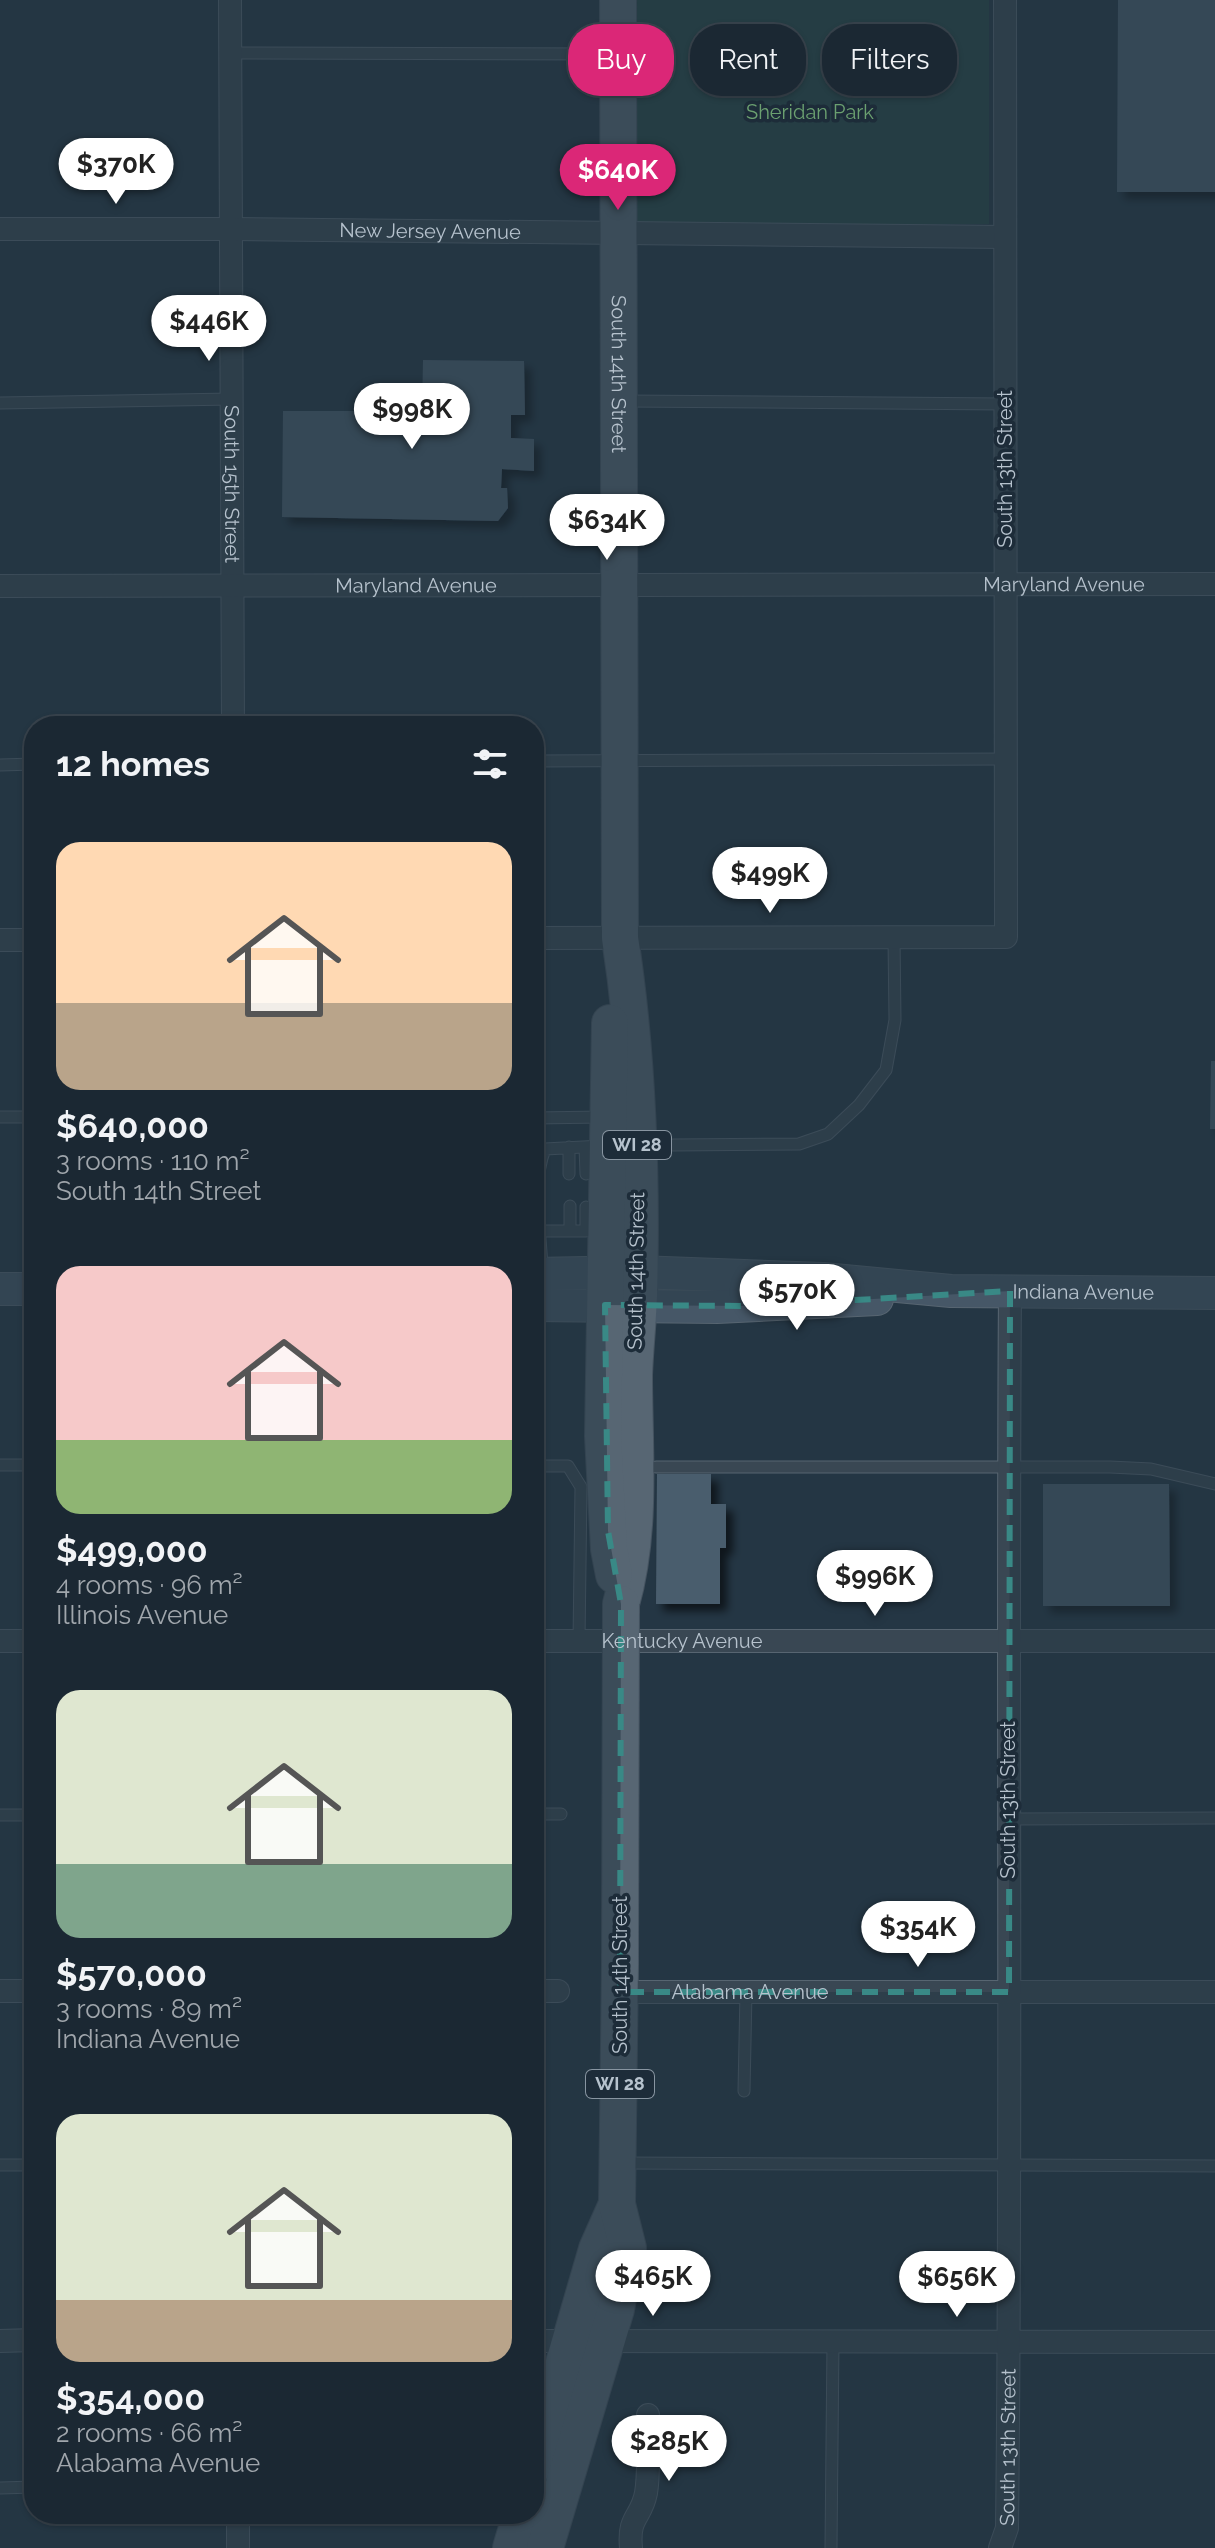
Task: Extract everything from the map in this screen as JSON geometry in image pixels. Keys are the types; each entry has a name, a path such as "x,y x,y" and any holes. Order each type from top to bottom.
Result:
{"main road":[{"name":"South 14th Street","path":"618,0 618,24"},
{"name":"South 14th Street","path":"606,2341 628,2248 617,2204 621,1604 608,1531 603,1436 620,1353 636,1117 632,1029 620,938 618,96"},
{"name":"South 14th Street","path":"620,938 611,988 600,1136 622,1289"},
{"name":"Indiana Avenue","path":"544,1275 622,1289 818,1303 951,1291 1215,1293"},
{"path":"0,1289 24,1289"},
{"name":"Indiana Avenue","path":"544,1303 622,1289"},
{"name":"WI 28","path":"544,2392 551,2341 617,2204"},
{"name":"WI 28","path":"545,2548 606,2341"},
{"path":"511,2548 518,2524"}],"street":[{"name":"South 15th Street","path":"230,0 233,716"},
{"name":"South 13th Street","path":"894,938 1006,937 1005,0"},
{"name":"New Jersey Avenue","path":"0,229 1005,237"},
{"name":"Maryland Avenue","path":"0,586 1215,584"},
{"path":"544,938 894,938"},
{"path":"0,940 24,940"},
{"name":"South 13th Street","path":"1000,2548 1007,2528 1009,2342 1010,1291"},
{"path":"0,1641 24,1641"},
{"name":"Kentucky Avenue","path":"544,1641 1215,1641"},
{"name":"Alabama Avenue","path":"620,1978 746,1992 1215,1992"},
{"path":"0,1991 24,1991"},
{"path":"544,1991 558,1991"},
{"path":"0,2341 24,2340"},
{"path":"551,2341 1215,2342"},
{"path":"631,2548 630,2528 643,2504 646,2490 648,2415"},
{"path":"238,2524 238,2548"}],"lane":[{"path":"230,53 568,54"},
{"path":"0,403 232,399"},
{"path":"618,401 1005,404"},
{"path":"544,761 1006,759"},
{"path":"0,765 24,764"},
{"path":"673,1145 799,1144 828,1134 849,1115 886,1070 895,1020 894,938"},
{"path":"0,1117 24,1117"},
{"path":"544,1121 600,1136"},
{"path":"544,1152 600,1136"},
{"path":"586,1174 600,1136"},
{"path":"569,1147 569,1174"},
{"path":"570,1206 570,1231"},
{"path":"544,1231 586,1231 586,1207"},
{"path":"0,1465 24,1465"},
{"path":"544,1466 568,1466 581,1487 579,1641"},
{"path":"656,1467 1009,1466 1151,1469 1215,1484"},
{"path":"544,1814 561,1814"},
{"path":"0,1815 24,1815"},
{"path":"1008,1819 1215,1818"},
{"path":"744,2091 746,1992"},
{"path":"619,2163 1215,2166"},
{"path":"0,2165 24,2165"},
{"path":"831,2548 833,2342"},
{"path":"0,2488 24,2487"}],"highlighted area":[{"path":"1010,1291 1009,1992 620,1992 621,1604 608,1531 605,1305 753,1306"}],"green space":[{"name":"Sheridan Park","path":"630,0 989,0 989,224 629,224 630,96 674,96 674,24 630,24"}],"building":[{"path":"1118,0 1215,0 1215,192 1117,192"},
{"path":"423,360 524,361 525,415 511,415 511,438 534,439 534,471 502,469 501,488 507,488 508,508 498,521 282,517 283,411 422,411"},
{"path":"1211,1061 1215,1061 1215,1129 1210,1129"},
{"path":"657,1474 711,1474 711,1504 726,1504 726,1548 720,1548 720,1604 656,1604"},
{"path":"1043,1484 1169,1484 1170,1606 1043,1606"}]}
